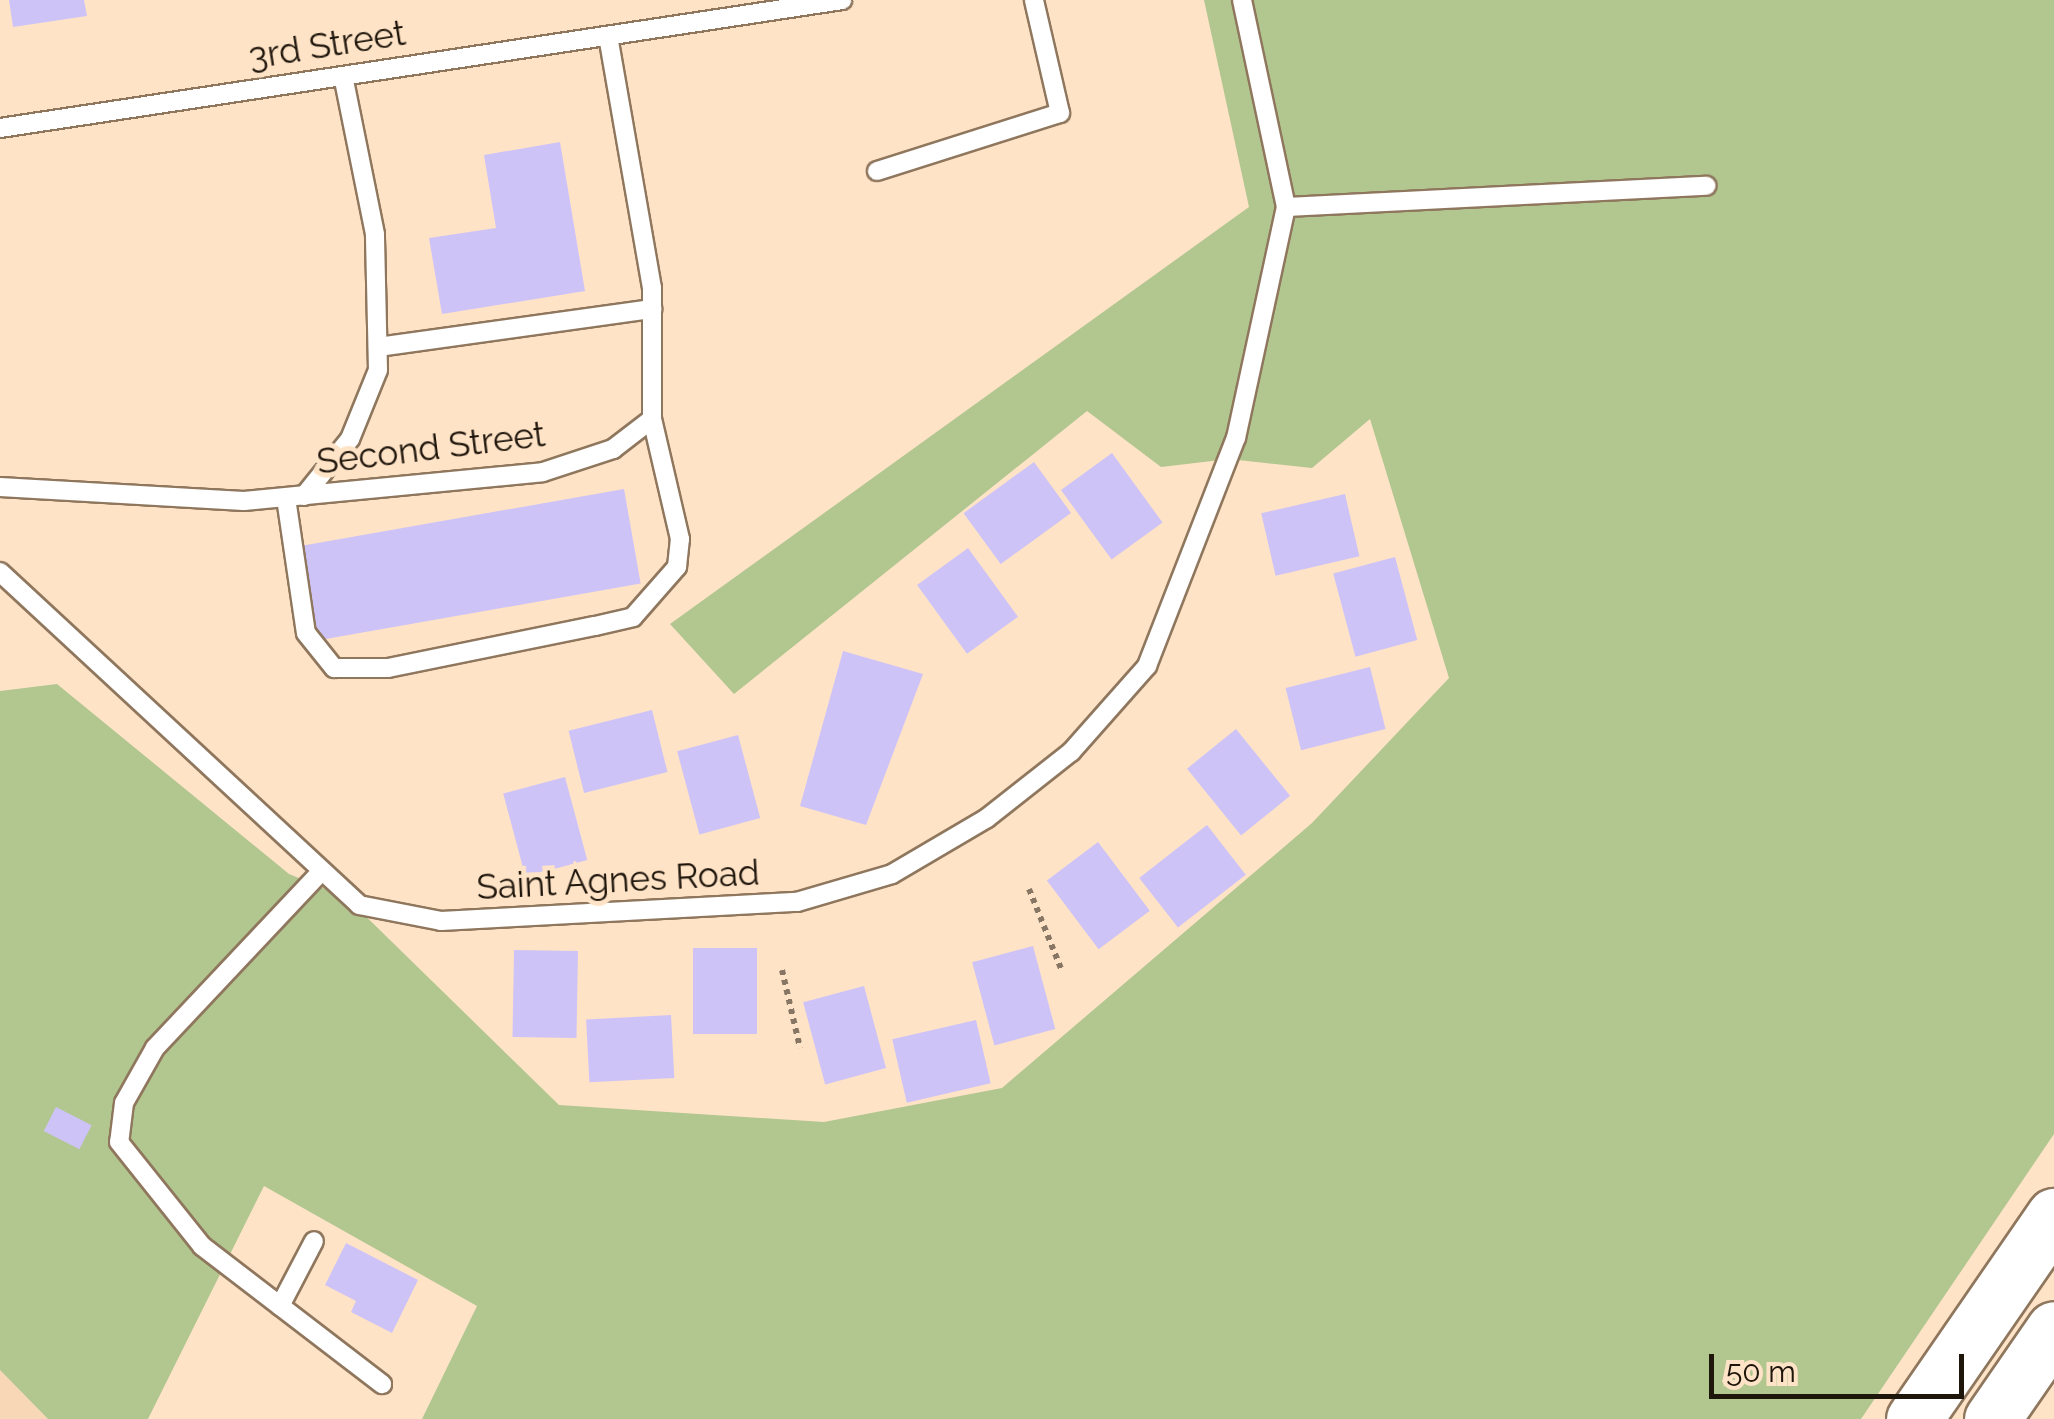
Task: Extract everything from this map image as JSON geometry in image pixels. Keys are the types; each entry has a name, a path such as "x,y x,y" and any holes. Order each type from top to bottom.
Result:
{"highway":[{"path":"1914,1419 2054,1216"},
{"path":"1992,1419 2054,1330"}],"lane":[{"name":"3rd Street","path":"0,128 842,0"},
{"path":"877,171 1060,112 1034,0"},
{"path":"1242,0 1286,207 1706,186"},
{"path":"343,76 374,234 378,370 350,438 295,496 306,633 334,668 388,668 633,617 677,567 680,539 652,419 652,309 608,36"},
{"name":"Saint Agnes Road","path":"0,572 318,875 359,905 441,920 749,910 892,874 987,818 1070,752 1167,632 1236,438 1286,207"},
{"path":"378,347 652,309"},
{"name":"Second Street","path":"0,487 295,496 543,472 613,449 652,419"},
{"path":"318,875 155,1048 124,1104 119,1142 202,1246 382,1384"},
{"path":"280,1306 314,1240"}],"path":[{"path":"1028,889 1062,971"},
{"path":"782,970 800,1048"}],"shaded area":[{"path":"0,1370 48,1419 0,1419"}],"green space":[{"path":"1204,0 2054,0 2054,1134 1861,1419 422,1419 477,1306 264,1186 148,1419 48,1419 0,1370 0,691 57,684 289,874 347,898 559,1105 824,1122 1002,1088 1312,823 1449,678 1370,419 1312,468 1229,459 1161,467 1087,411 734,694 670,624 1249,207"}],"building":[{"path":"9,0 84,0 87,16 13,27"},
{"path":"560,142 585,291 442,314 429,238 496,228 484,155"},
{"path":"1112,453 1163,523 1112,560 1061,490"},
{"path":"1034,462 1071,513 1001,564 964,513"},
{"path":"624,489 641,584 319,640 302,546"},
{"path":"1345,494 1359,556 1276,576 1261,513"},
{"path":"968,548 1018,617 967,654 917,585"},
{"path":"1395,557 1417,640 1355,657 1333,574"},
{"path":"843,651 923,674 866,825 800,806"},
{"path":"1370,667 1385,729 1301,750 1286,688"},
{"path":"652,710 667,772 584,793 569,731"},
{"path":"1236,729 1290,796 1241,835 1187,769"},
{"path":"738,735 760,818 699,834 677,751"},
{"path":"565,777 587,860 525,877 503,794"},
{"path":"1207,825 1246,875 1178,928 1139,878"},
{"path":"1098,842 1150,911 1099,949 1047,881"},
{"path":"1033,946 1055,1029 994,1045 972,962"},
{"path":"693,948 757,948 757,1034 693,1034"},
{"path":"514,950 578,951 576,1038 512,1037"},
{"path":"864,986 886,1068 825,1084 803,1002"},
{"path":"671,1015 674,1078 589,1082 586,1019"},
{"path":"976,1020 991,1083 907,1103 892,1039"},
{"path":"56,1107 92,1125 79,1149 44,1131"},
{"path":"346,1243 418,1280 392,1333 351,1312 356,1301 325,1285"}]}
